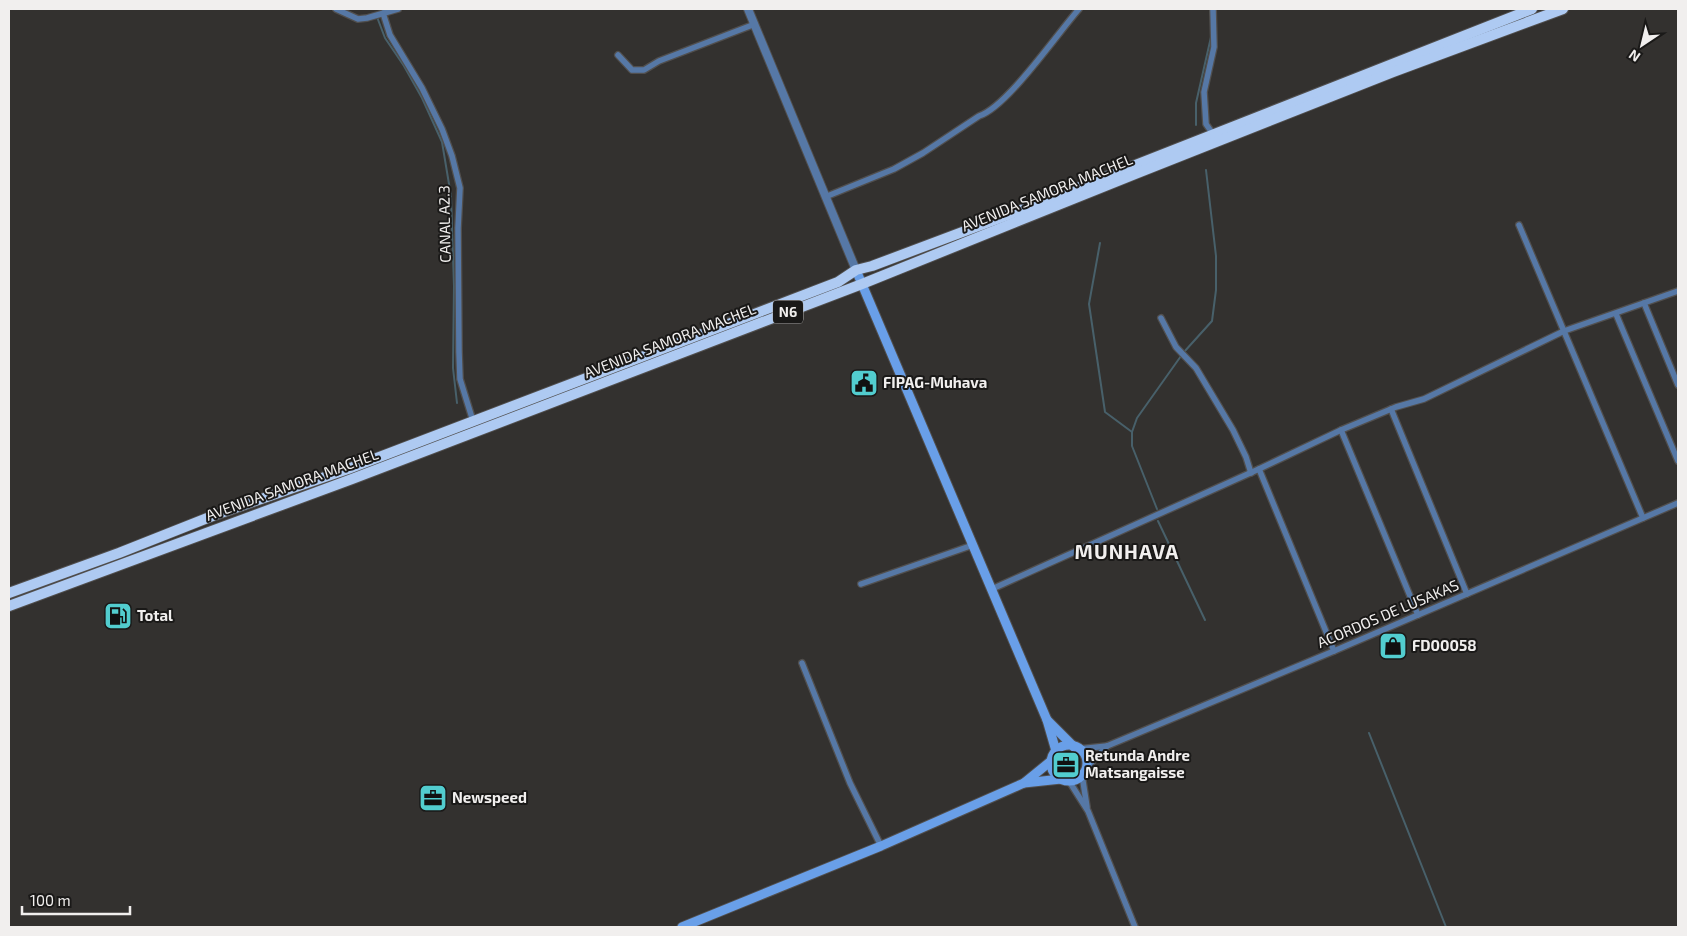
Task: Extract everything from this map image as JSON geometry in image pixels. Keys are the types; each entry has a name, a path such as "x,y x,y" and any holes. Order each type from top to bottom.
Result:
{"highway":[{"name":"AVENIDA SAMORA MACHEL","path":"9,593 119,553 215,515 357,465 838,282 856,270 872,266 957,234 1532,9"},
{"name":"AVENIDA SAMORA MACHEL","path":"9,606 360,476 862,284 1393,72 1563,9"}],"main road":[{"path":"856,270 1047,720 1056,751"},
{"path":"1024,783 1076,779 1084,772 1085,758 1047,720"},
{"path":"682,927 881,846 1024,783 1051,761 1056,751 1066,746 1077,748"},
{"path":"1051,761 1053,772 1065,780"}],"street":[{"path":"336,9 358,19 398,9"},
{"path":"748,9 856,270"},
{"path":"825,197 894,169 923,153 979,116 987,114 1015,86 1079,9"},
{"path":"1213,9 1214,47 1204,92 1206,124 1213,134"},
{"name":"CANAL A2.3","path":"383,12 390,35 422,88 442,129 452,156 460,188 458,228 460,379 473,421"},
{"path":"618,54 632,70 644,70 659,61 755,24"},
{"path":"1519,225 1643,518"},
{"path":"992,589 1251,473 1341,430 1391,409 1424,399 1564,331 1678,291"},
{"path":"1644,303 1678,385"},
{"path":"1616,314 1678,461"},
{"path":"1162,318 1176,347 1196,368 1233,430 1246,457 1251,473"},
{"path":"1391,409 1468,594"},
{"path":"1341,430 1418,615"},
{"path":"1259,469 1334,651"},
{"name":"ACORDOS DE LUSAKAS","path":"1107,746 1468,594 1678,503"},
{"path":"861,584 973,545"},
{"path":"802,663 850,783 881,846"},
{"path":"1077,748 1107,746"},
{"path":"1088,811 1084,772 1107,746"},
{"path":"1065,780 1088,811 1135,927"}],"waterway":[{"path":"1210,9 1211,17"},
{"path":"377,17 385,38 422,98 442,142 451,196 454,286 453,368 457,403"},
{"path":"1196,125 1196,103 1211,37"},
{"path":"1184,352 1212,321 1216,290 1216,256 1206,170"},
{"path":"1100,243 1089,304 1105,412 1132,432"},
{"path":"1157,509 1132,446 1132,432 1137,418 1181,356"},
{"path":"1158,521 1205,620"},
{"path":"1369,733 1446,927"}],"place":[{"name":"FIPAG-Muhava","path":"864,383"},
{"name":"Total","path":"118,616"},
{"name":"FD00058","path":"1393,646"},
{"name":"Retunda Andre Matsangaisse","path":"1066,765"},
{"name":"Newspeed","path":"433,798"}],"district":[{"name":"MUNHAVA","path":"1127,552"}]}
